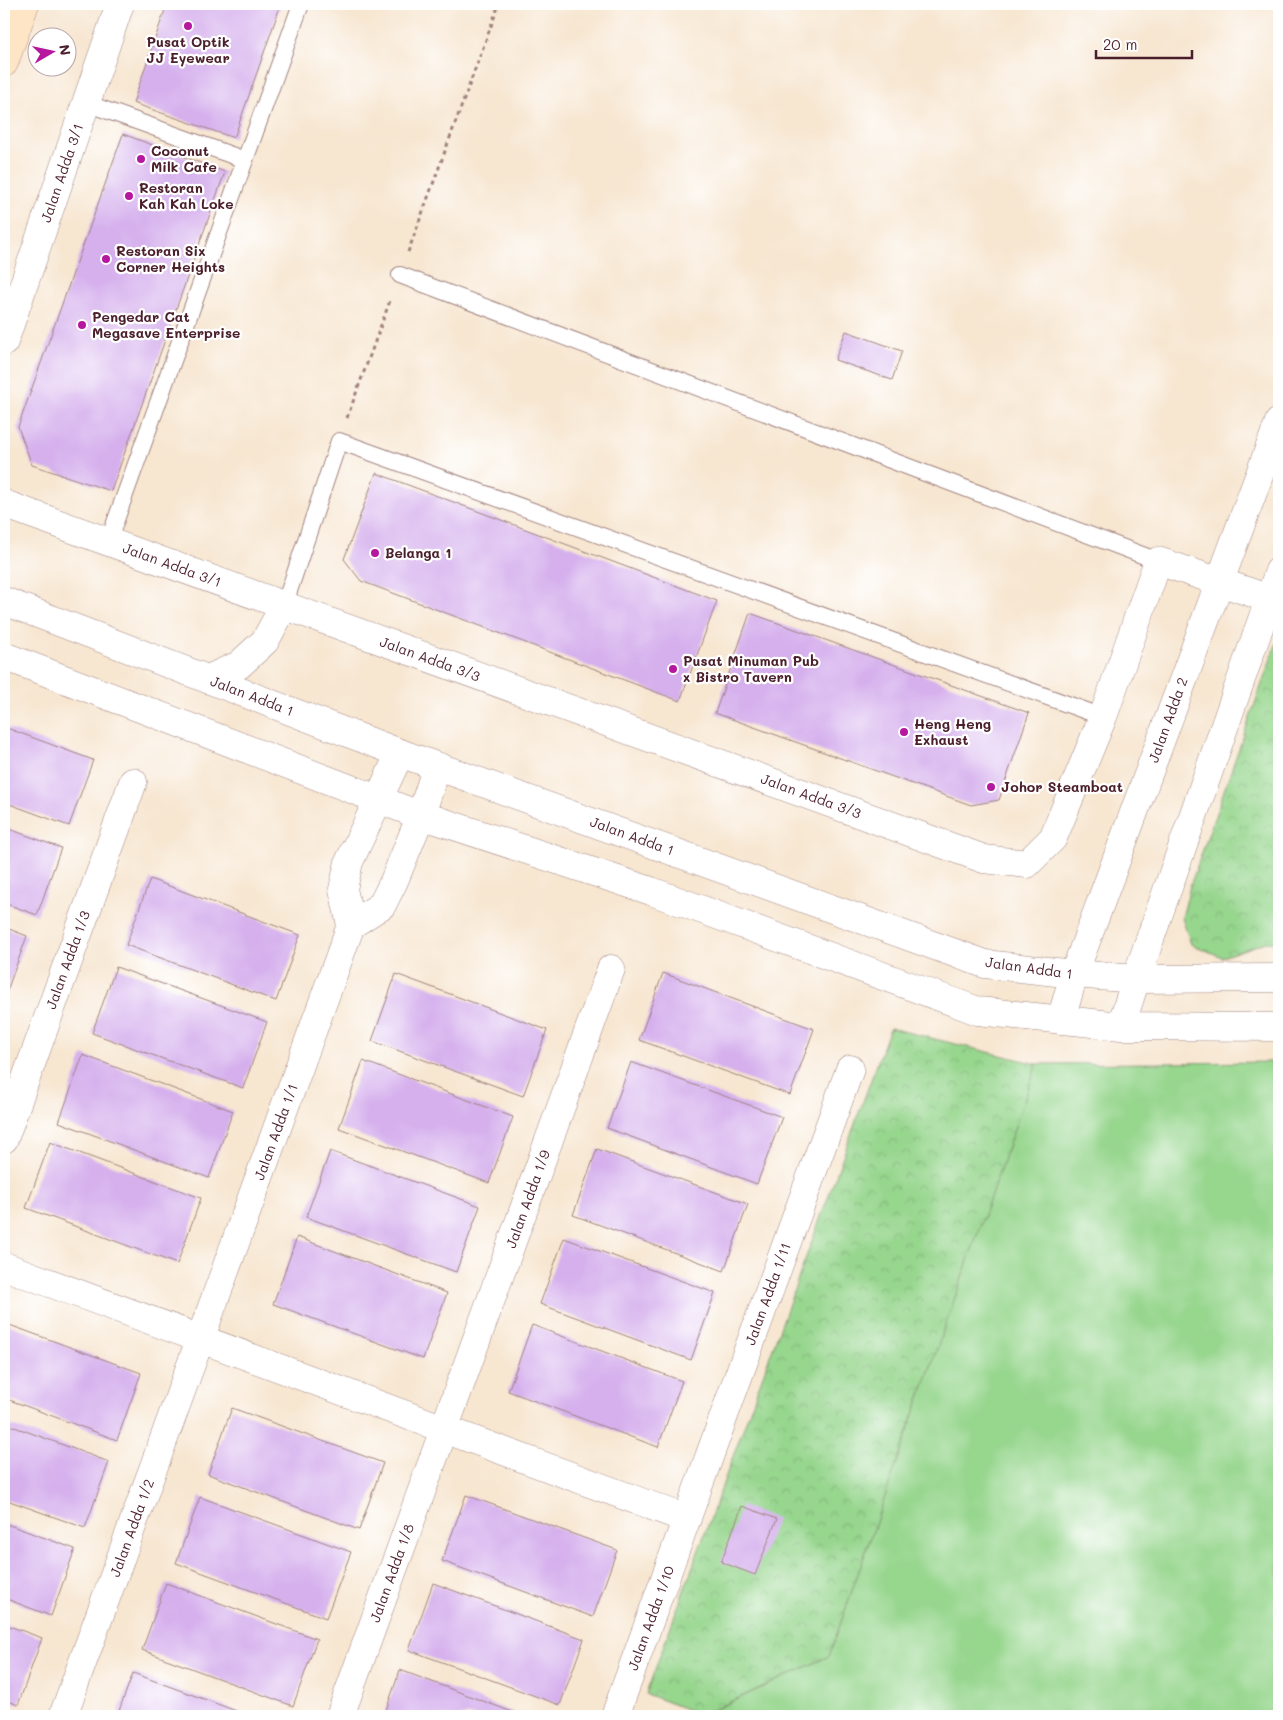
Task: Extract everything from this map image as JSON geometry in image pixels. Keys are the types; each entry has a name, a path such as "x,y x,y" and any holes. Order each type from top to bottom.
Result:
{"main road":[{"path":"4,63 25,4"}],"street":[{"name":"Jalan Adda 3/1","path":"4,342 120,4"},
{"name":"Jalan Adda 2","path":"1061,1020 1074,974 1279,422"},
{"name":"Jalan Adda 3/1","path":"4,504 284,606"},
{"path":"1158,561 1270,599"},
{"name":"Jalan Adda 3/3","path":"284,606 984,859 1027,864 1053,838 1103,717 1158,561"},
{"path":"1121,1026 1279,571"},
{"name":"Jalan Adda 1","path":"4,602 400,753 985,964 1136,980 1279,978"},
{"path":"208,679 239,665 265,641 284,606"},
{"path":"4,656 379,800 652,891 978,1011 1121,1026 1279,1027"},
{"path":"400,753 349,862 343,889 351,925 382,905 394,881 421,814 437,766"},
{"name":"Jalan Adda 1/3","path":"4,1139 133,782"},
{"name":"Jalan Adda 1/1","path":"200,1339 351,925"},
{"name":"Jalan Adda 1/9","path":"444,1429 611,968"},
{"name":"Jalan Adda 1/11","path":"687,1519 850,1069"},
{"path":"4,1266 687,1519"},
{"name":"Jalan Adda 1/2","path":"63,1716 200,1339"},
{"name":"Jalan Adda 1/8","path":"340,1716 444,1429"},
{"name":"Jalan Adda 1/10","path":"615,1716 687,1519"}],"lane":[{"path":"108,542 301,4"},
{"path":"86,103 245,160"},
{"path":"400,275 1158,561"},
{"path":"284,606 339,440 1103,717"}],"path":[{"path":"339,440 499,4"}],"green space":[{"path":"1279,636 1279,943 1266,942 1222,957 1191,944 1182,918 1190,886"},
{"path":"890,1028 1037,1064 829,1656 702,1715 646,1694"},
{"path":"1279,1063 1279,1716 701,1716 829,1656 1037,1064"}],"building":[{"path":"167,4 281,4 234,138 133,103"},
{"path":"123,134 225,172 111,491 32,465 18,427"},
{"path":"846,331 902,351 892,380 835,360"},
{"path":"376,473 717,601 680,701 361,581 344,559"},
{"path":"750,613 1029,713 999,800 971,805 715,713"},
{"path":"4,727 93,760 69,826 4,802"},
{"path":"4,827 61,848 37,915 4,903"},
{"path":"150,879 300,935 276,1001 126,945"},
{"path":"4,927 27,936 4,999"},
{"path":"116,967 267,1022 243,1088 92,1033"},
{"path":"663,973 814,1029 790,1095 639,1040"},
{"path":"396,974 547,1030 523,1096 372,1041"},
{"path":"83,1055 233,1111 209,1178 59,1122"},
{"path":"363,1061 513,1117 489,1183 339,1128"},
{"path":"631,1062 782,1117 757,1184 607,1128"},
{"path":"50,1142 201,1198 177,1264 26,1208"},
{"path":"597,1149 748,1204 724,1271 573,1215"},
{"path":"330,1151 480,1206 456,1272 306,1217"},
{"path":"297,1237 447,1293 423,1359 273,1304"},
{"path":"564,1238 715,1293 691,1360 540,1304"},
{"path":"4,1323 141,1373 117,1440 4,1398"},
{"path":"532,1325 682,1381 658,1447 508,1391"},
{"path":"232,1408 383,1463 359,1530 208,1474"},
{"path":"4,1423 109,1462 85,1528 4,1499"},
{"path":"466,1495 617,1550 593,1617 442,1561"},
{"path":"200,1497 351,1552 326,1618 176,1563"},
{"path":"742,1506 777,1519 755,1575 721,1562"},
{"path":"4,1523 75,1549 51,1616 4,1598"},
{"path":"166,1583 317,1639 293,1706 142,1650"},
{"path":"433,1583 584,1639 560,1705 409,1650"},
{"path":"4,1624 42,1638 18,1705 4,1699"},
{"path":"400,1670 523,1716 384,1716"},
{"path":"133,1673 250,1716 117,1716"}],"place":[{"name":"Pusat Optik JJ Eyewear","path":"188,26"},
{"name":"Coconut Milk Cafe","path":"141,159"},
{"name":"Restoran Kah Kah Loke","path":"129,196"},
{"name":"Restoran Six Corner Heights","path":"106,259"},
{"name":"Pengedar Cat Megasave Enterprise","path":"82,325"},
{"name":"Belanga 1","path":"375,553"},
{"name":"Pusat Minuman Pub x Bistro Tavern","path":"673,669"},
{"name":"Heng Heng Exhaust","path":"904,732"},
{"name":"Johor Steamboat","path":"991,787"}]}
